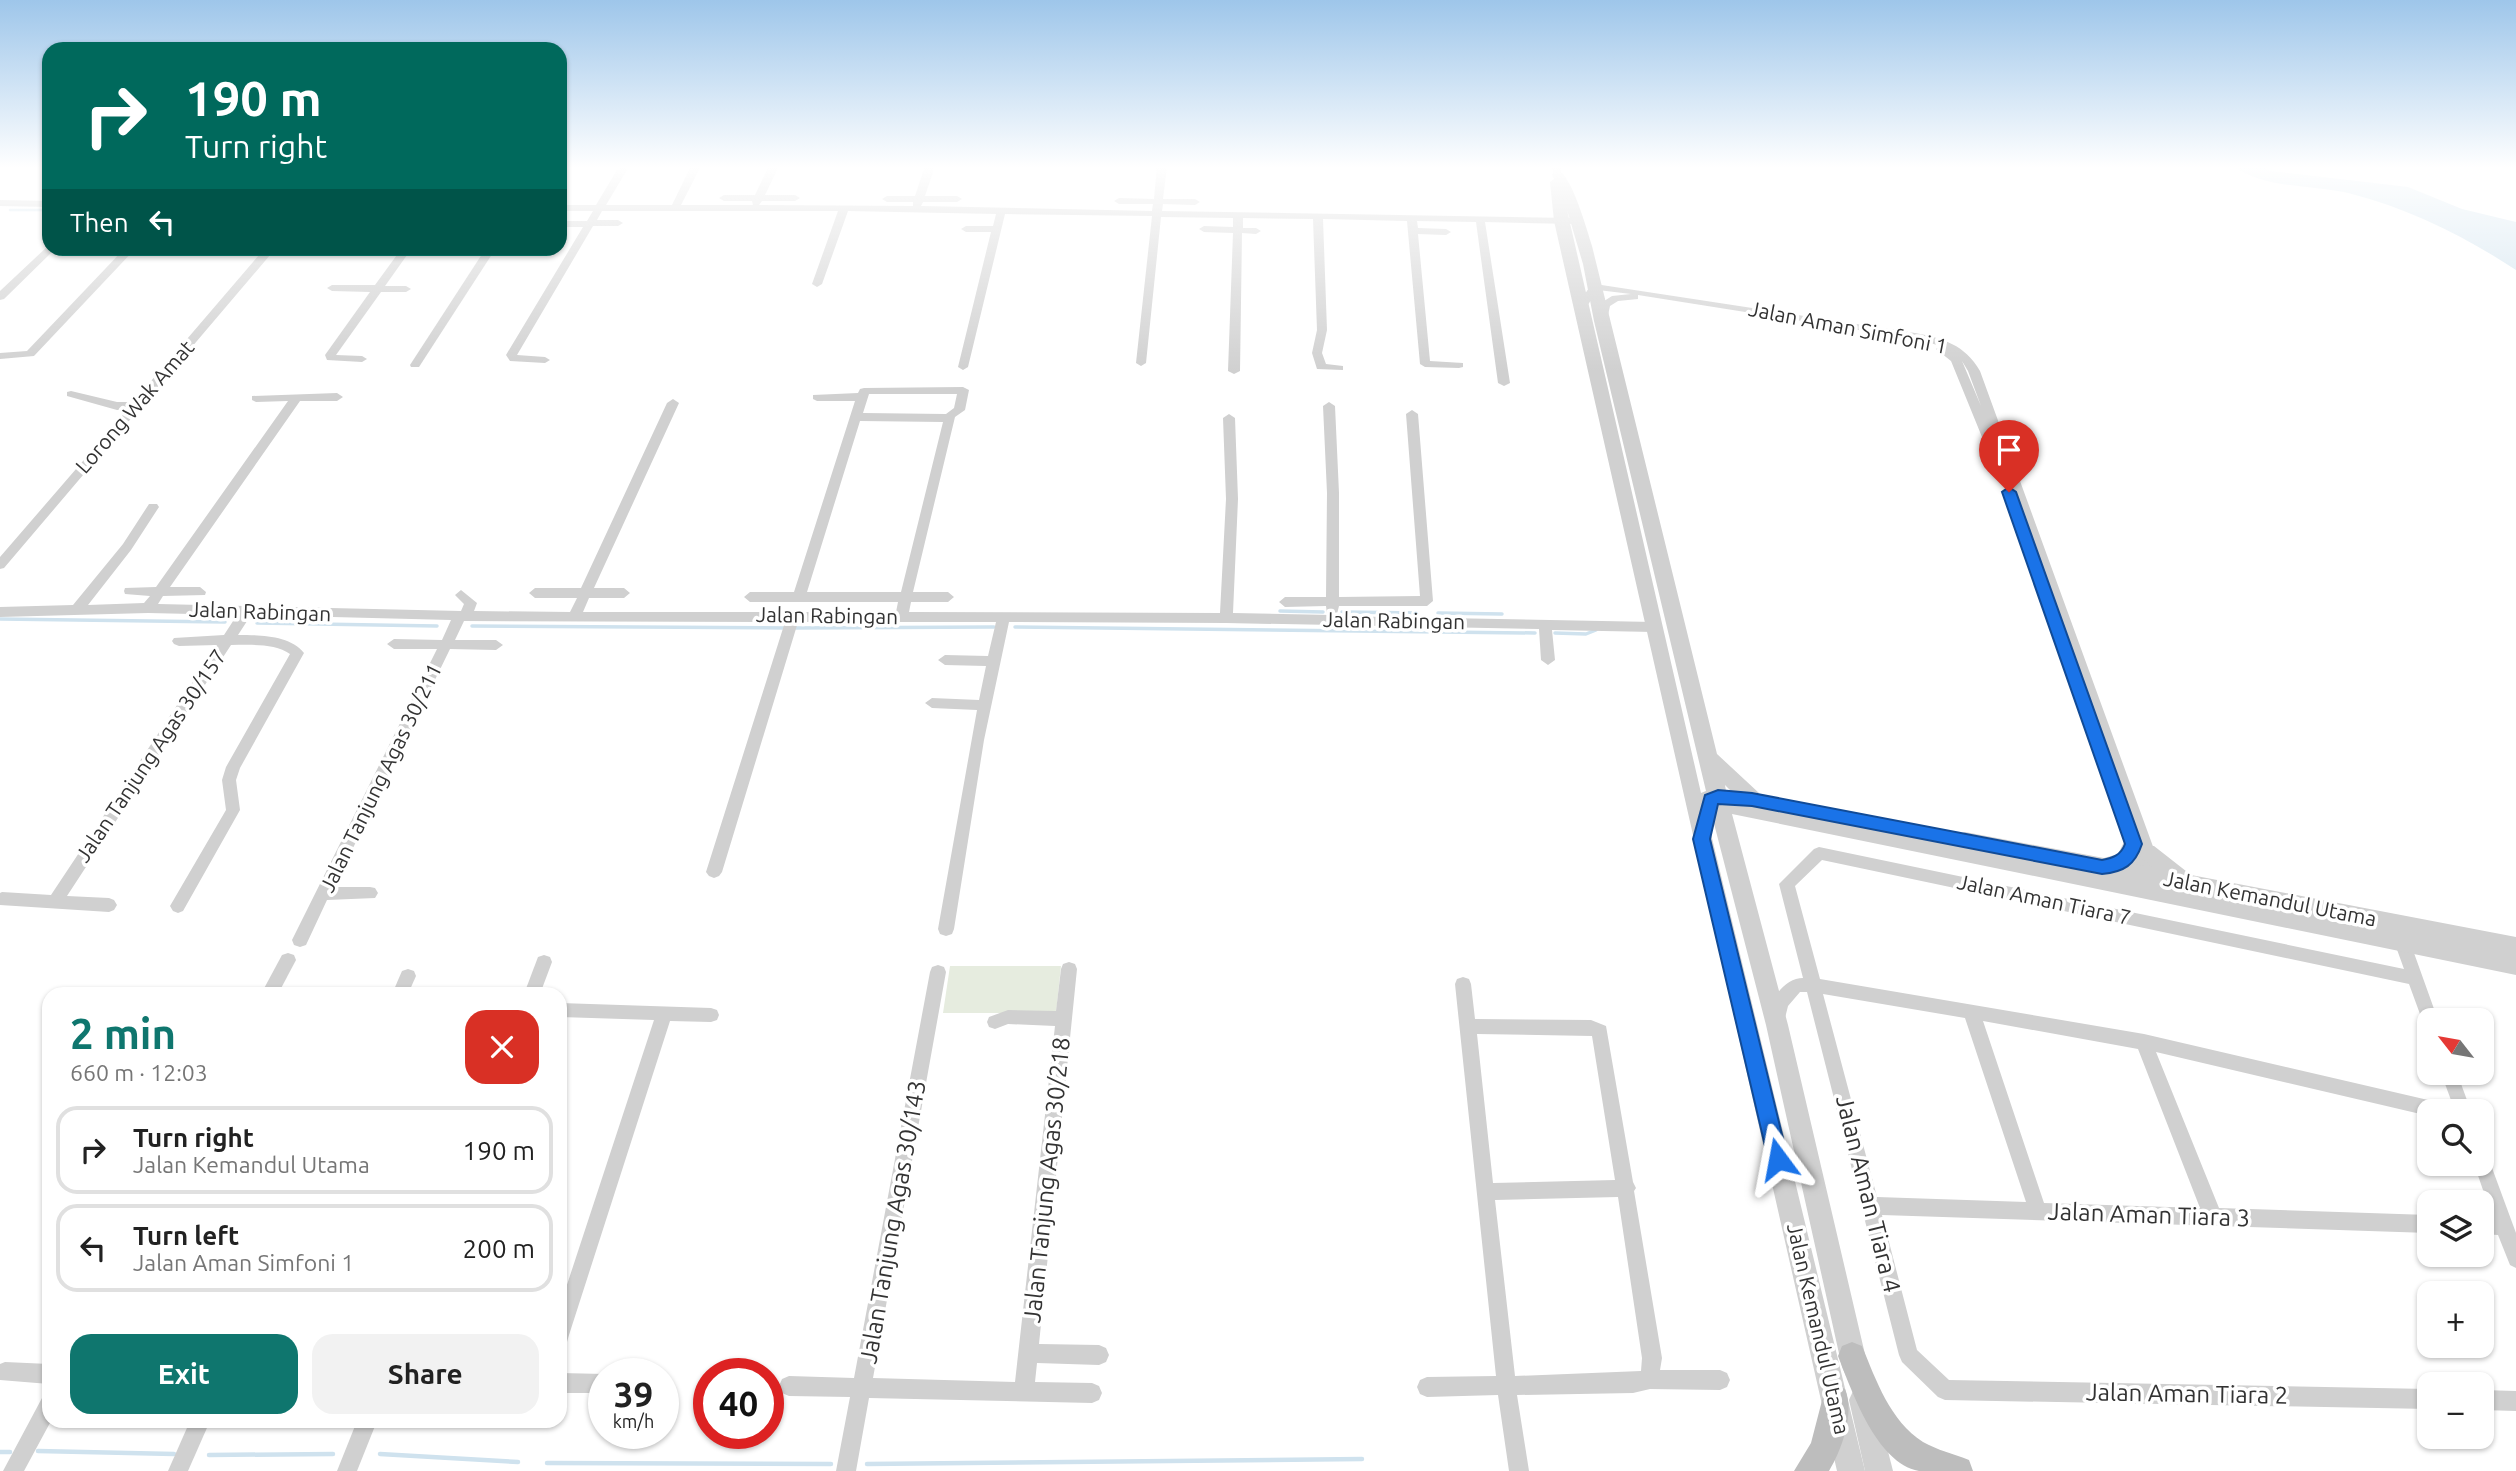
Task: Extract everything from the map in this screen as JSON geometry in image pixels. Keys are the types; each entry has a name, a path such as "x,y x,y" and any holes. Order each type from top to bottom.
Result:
{"main road":[{"path":"1852,1356 1877,1412 1891,1432 1908,1450 1958,1471"},
{"path":"1809,1471 1818,1463 1826,1447 1835,1399"}],"street":[{"path":"545,360 514,359 511,355 584,235"},
{"path":"817,284 835,235"},
{"path":"963,367 995,235"},
{"path":"1141,363 1155,235"},
{"path":"1234,371 1238,235"},
{"path":"1319,235 1322,330 1317,353 1321,367 1339,368"},
{"path":"1413,235 1425,364 1459,365"},
{"path":"1482,235 1504,383"},
{"path":"1564,235 1702,839"},
{"name":"Jalan Kemandul Utama","path":"1583,235 1591,262 1601,321 1708,757 1716,800 1777,1025 1879,1471"},
{"path":"0,297 42,256"},
{"path":"0,356 25,356 123,256"},
{"name":"Lorong Wak Amat","path":"0,565 264,256"},
{"path":"362,359 331,358 330,355 402,256"},
{"path":"415,365 486,256"},
{"path":"1591,262 1599,277 1634,294"},
{"path":"1573,271 1594,290 1581,307"},
{"path":"332,288 405,289"},
{"name":"Jalan Aman Simfoni 1","path":"1594,290 1634,294 1929,345 1950,353 1956,359 2019,516 2140,848 2145,881"},
{"path":"1601,321 1605,305 1616,298 1634,294"},
{"path":"799,597 862,397 868,389 963,390 959,410 951,416 856,417"},
{"path":"71,394 117,406 134,406"},
{"path":"256,398 337,397"},
{"path":"817,397 862,397"},
{"path":"148,608 296,398"},
{"path":"575,615 673,403"},
{"path":"1329,406 1333,493 1332,619"},
{"path":"1285,602 1427,601 1412,414"},
{"path":"901,617 951,416"},
{"path":"1226,618 1232,499 1229,418"},
{"path":"76,611 127,547 153,507"},
{"path":"131,591 200,592"},
{"path":"536,593 624,593"},
{"path":"461,594 471,603 463,616"},
{"path":"750,597 948,597"},
{"name":"Jalan Rabingan","path":"0,612 148,608 463,616 575,615 790,624 901,617 1003,620 1226,618 1654,627"},
{"name":"Jalan Tanjung Agas 30/157","path":"56,900 246,612"},
{"name":"Jalan Tanjung Agas 30/211","path":"300,940 463,616"},
{"path":"946,929 985,705 1003,620"},
{"path":"713,872 790,624"},
{"path":"1545,624 1548,660"},
{"path":"178,906 233,810 229,780 233,767 297,653 289,645 272,642 179,641"},
{"path":"394,644 496,645"},
{"path":"945,660 995,661"},
{"path":"932,704 985,705"},
{"path":"1708,757 1752,804"},
{"path":"1685,766 1716,800 1752,804"},
{"name":"Jalan Kemandul Utama","path":"1716,800 1702,839 1851,1471"},
{"path":"1731,852 1734,833 1752,804"},
{"name":"Jalan Kemandul Utama","path":"1752,804 2102,867 2145,881 2172,897 2516,965"},
{"name":"Jalan Kemandul Utama","path":"1752,804 2145,881 2193,885 2516,946"},
{"path":"2102,867 2125,861 2140,848 2193,885"},
{"name":"Jalan Aman Tiara 7","path":"1815,985 1787,884 1819,853 2415,978"},
{"path":"324,894 370,893"},
{"path":"2,899 109,905"},
{"path":"2403,944 2426,1008"},
{"path":"273,987 288,960"},
{"path":"535,987 544,962"},
{"name":"Jalan Tanjung Agas 30/218","path":"1024,1391 1069,969"},
{"name":"Jalan Tanjung Agas 30/143","path":"846,1471 938,972"},
{"path":"403,987 408,976"},
{"path":"1463,984 1506,1384 1519,1471"},
{"path":"1777,1025 1780,1003 1797,985 1815,985 2144,1042 2417,1105"},
{"name":"Jalan Aman Tiara 4","path":"1815,985 1909,1355 1945,1390"},
{"path":"567,1010 711,1015"},
{"path":"1971,1012 2038,1212"},
{"path":"567,1313 664,1014"},
{"path":"995,1022 1008,1017 1064,1019"},
{"path":"1467,1026 1591,1027 1600,1031 1652,1358 1650,1379"},
{"path":"2144,1042 2213,1217"},
{"path":"2487,1176 2516,1259"},
{"path":"1485,1192 1627,1188"},
{"name":"Jalan Aman Tiara 3","path":"1869,1206 2417,1224"},
{"path":"2494,1226 2504,1226"},
{"path":"1029,1353 1099,1355"},
{"path":"5,1372 42,1374"},
{"path":"1427,1387 1633,1383 1650,1379 1720,1380"},
{"path":"567,1383 588,1383"},
{"path":"789,1386 1092,1393"},
{"name":"Jalan Aman Tiara 2","path":"1945,1390 2417,1399"},
{"path":"2494,1400 2516,1401"},
{"path":"13,1471 42,1418"},
{"path":"178,1471 197,1428"},
{"path":"347,1471 364,1428"}],"shaded area":[{"path":"950,966 1061,966 1056,1013 943,1013"}],"water":[{"path":"2457,235 2516,235 2516,270 2477,246"}],"waterway":[{"path":"1280,611 1323,612"},
{"path":"1342,612 1418,613"},
{"path":"1438,613 1502,614"},
{"path":"0,619 225,622"},
{"path":"257,623 437,626"},
{"path":"472,626 785,628"},
{"path":"793,628 994,627"},
{"path":"1015,627 1535,633"},
{"path":"1555,633 1586,634 1596,630"},
{"path":"38,1451 174,1454"},
{"path":"0,1452 10,1452"},
{"path":"209,1455 333,1454"},
{"path":"380,1454 518,1462"},
{"path":"867,1464 1362,1459"},
{"path":"547,1463 831,1464"}],"route":[{"path":"1778,1159 1702,839 1711,800 1718,797 1752,799 2102,867 2117,865 2130,855 2133,844 2009,492"}]}
